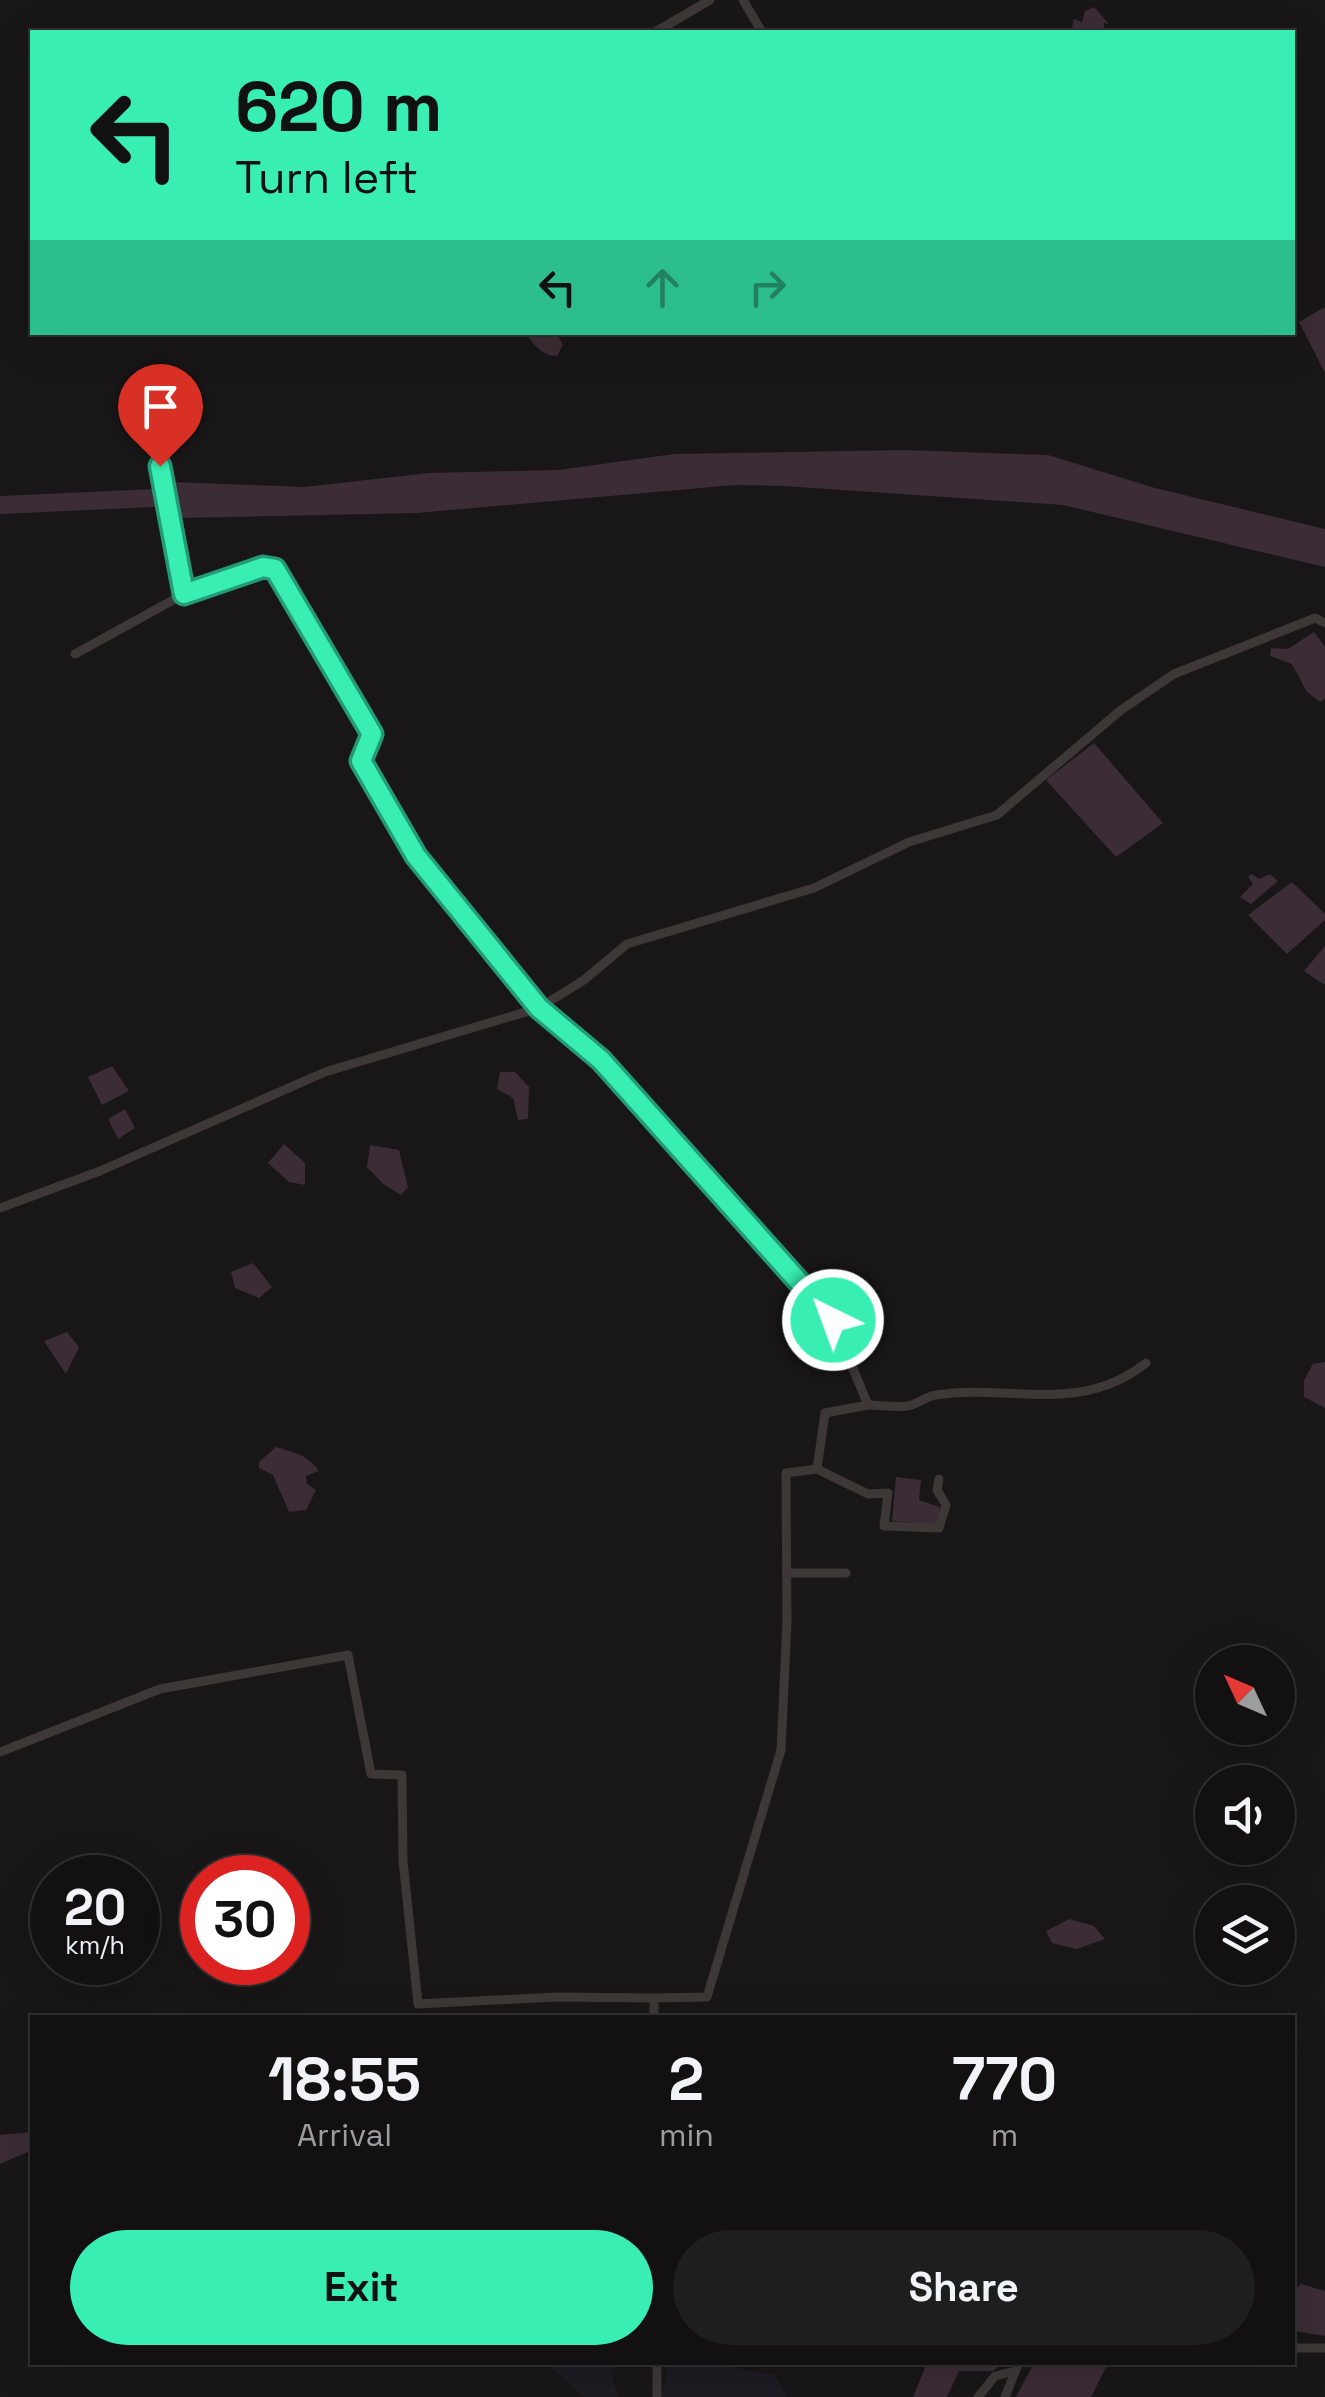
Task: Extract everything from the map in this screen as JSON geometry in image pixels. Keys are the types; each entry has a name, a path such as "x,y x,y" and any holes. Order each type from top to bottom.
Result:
{"street":[{"path":"658,30 710,0"},
{"path":"743,0 761,30"},
{"path":"153,437 184,594"},
{"path":"75,654 184,594 263,567 275,569 372,734 361,761 416,856 539,1008 601,1060 833,1320 868,1405"},
{"path":"0,1208 100,1171 325,1072 539,1008 584,980 626,944 814,888 909,842 996,816 1121,710 1174,674 1278,630 1315,618 1325,623"},
{"path":"817,1470 825,1413 868,1405 909,1406 934,1395 1050,1396 1094,1390 1127,1378 1146,1363"},
{"path":"418,2004 556,1997 706,1997 780,1750 787,1572 786,1472 817,1470 868,1494 888,1493 884,1526 939,1528 946,1504 936,1490 939,1479"},
{"path":"787,1572 846,1572"},
{"path":"0,1752 160,1689 348,1655 371,1774 402,1774 403,1861 418,2015"},
{"path":"654,1998 654,2015"},
{"path":"1295,2348 1325,2348"},
{"path":"657,2365 658,2397"},
{"path":"978,2397 995,2376 1017,2367"},
{"path":"1005,2397 1017,2367"}],"shaded area":[{"path":"1094,7 1109,24 1104,23 1104,30 1071,30 1074,19 1082,22 1085,11"},
{"path":"1325,308 1325,373 1299,322"},
{"path":"528,335 557,335 563,345 557,356 535,346"},
{"path":"903,450 1048,455 1155,488 1325,529 1325,567 1063,505 735,485 417,513 179,518 172,482 304,487 429,473 558,470 674,454"},
{"path":"1314,632 1325,647 1325,699 1320,702 1307,692 1292,664 1270,656 1271,648 1288,649"},
{"path":"1094,743 1163,823 1116,857 1046,780"},
{"path":"1252,874 1259,879 1270,874 1278,881 1251,904 1240,897 1253,884 1248,877"},
{"path":"1292,882 1325,914 1325,920 1287,954 1248,915"},
{"path":"1325,946 1325,983 1323,984 1304,971"},
{"path":"112,1066 129,1091 102,1105 88,1077"},
{"path":"500,1072 515,1072 529,1087 528,1119 518,1120 513,1098 497,1089"},
{"path":"125,1109 135,1128 118,1139 108,1119"},
{"path":"284,1144 305,1163 305,1185 289,1182 268,1163"},
{"path":"370,1145 399,1150 408,1187 401,1195 367,1167"},
{"path":"253,1263 272,1287 259,1298 235,1288 231,1272"},
{"path":"67,1332 79,1347 66,1374 44,1341"},
{"path":"1325,1362 1325,1408 1304,1397 1304,1380 1313,1364"},
{"path":"276,1447 305,1458 319,1471 306,1476 307,1484 316,1490 306,1510 289,1512 273,1475 259,1468 259,1462"},
{"path":"896,1477 921,1480 919,1500 940,1507 937,1525 892,1521"},
{"path":"1069,1919 1094,1926 1105,1939 1077,1949 1052,1943 1046,1931"},
{"path":"30,2132 30,2151 0,2164 0,2135"},
{"path":"1301,2284 1325,2291 1325,2336 1295,2331 1295,2289"},
{"path":"548,2365 618,2365 611,2372 618,2397 585,2397"},
{"path":"668,2365 718,2365 775,2375 787,2397 662,2397"},
{"path":"926,2365 1001,2365 993,2371 959,2371 947,2397 913,2397"},
{"path":"1032,2365 1107,2365 1091,2397 1016,2397"}],"waterway":[{"path":"0,505 198,496"}],"route":[{"path":"160,466 184,594 263,567 275,569 372,734 361,761 416,856 539,1008 601,1060 833,1320"}]}
